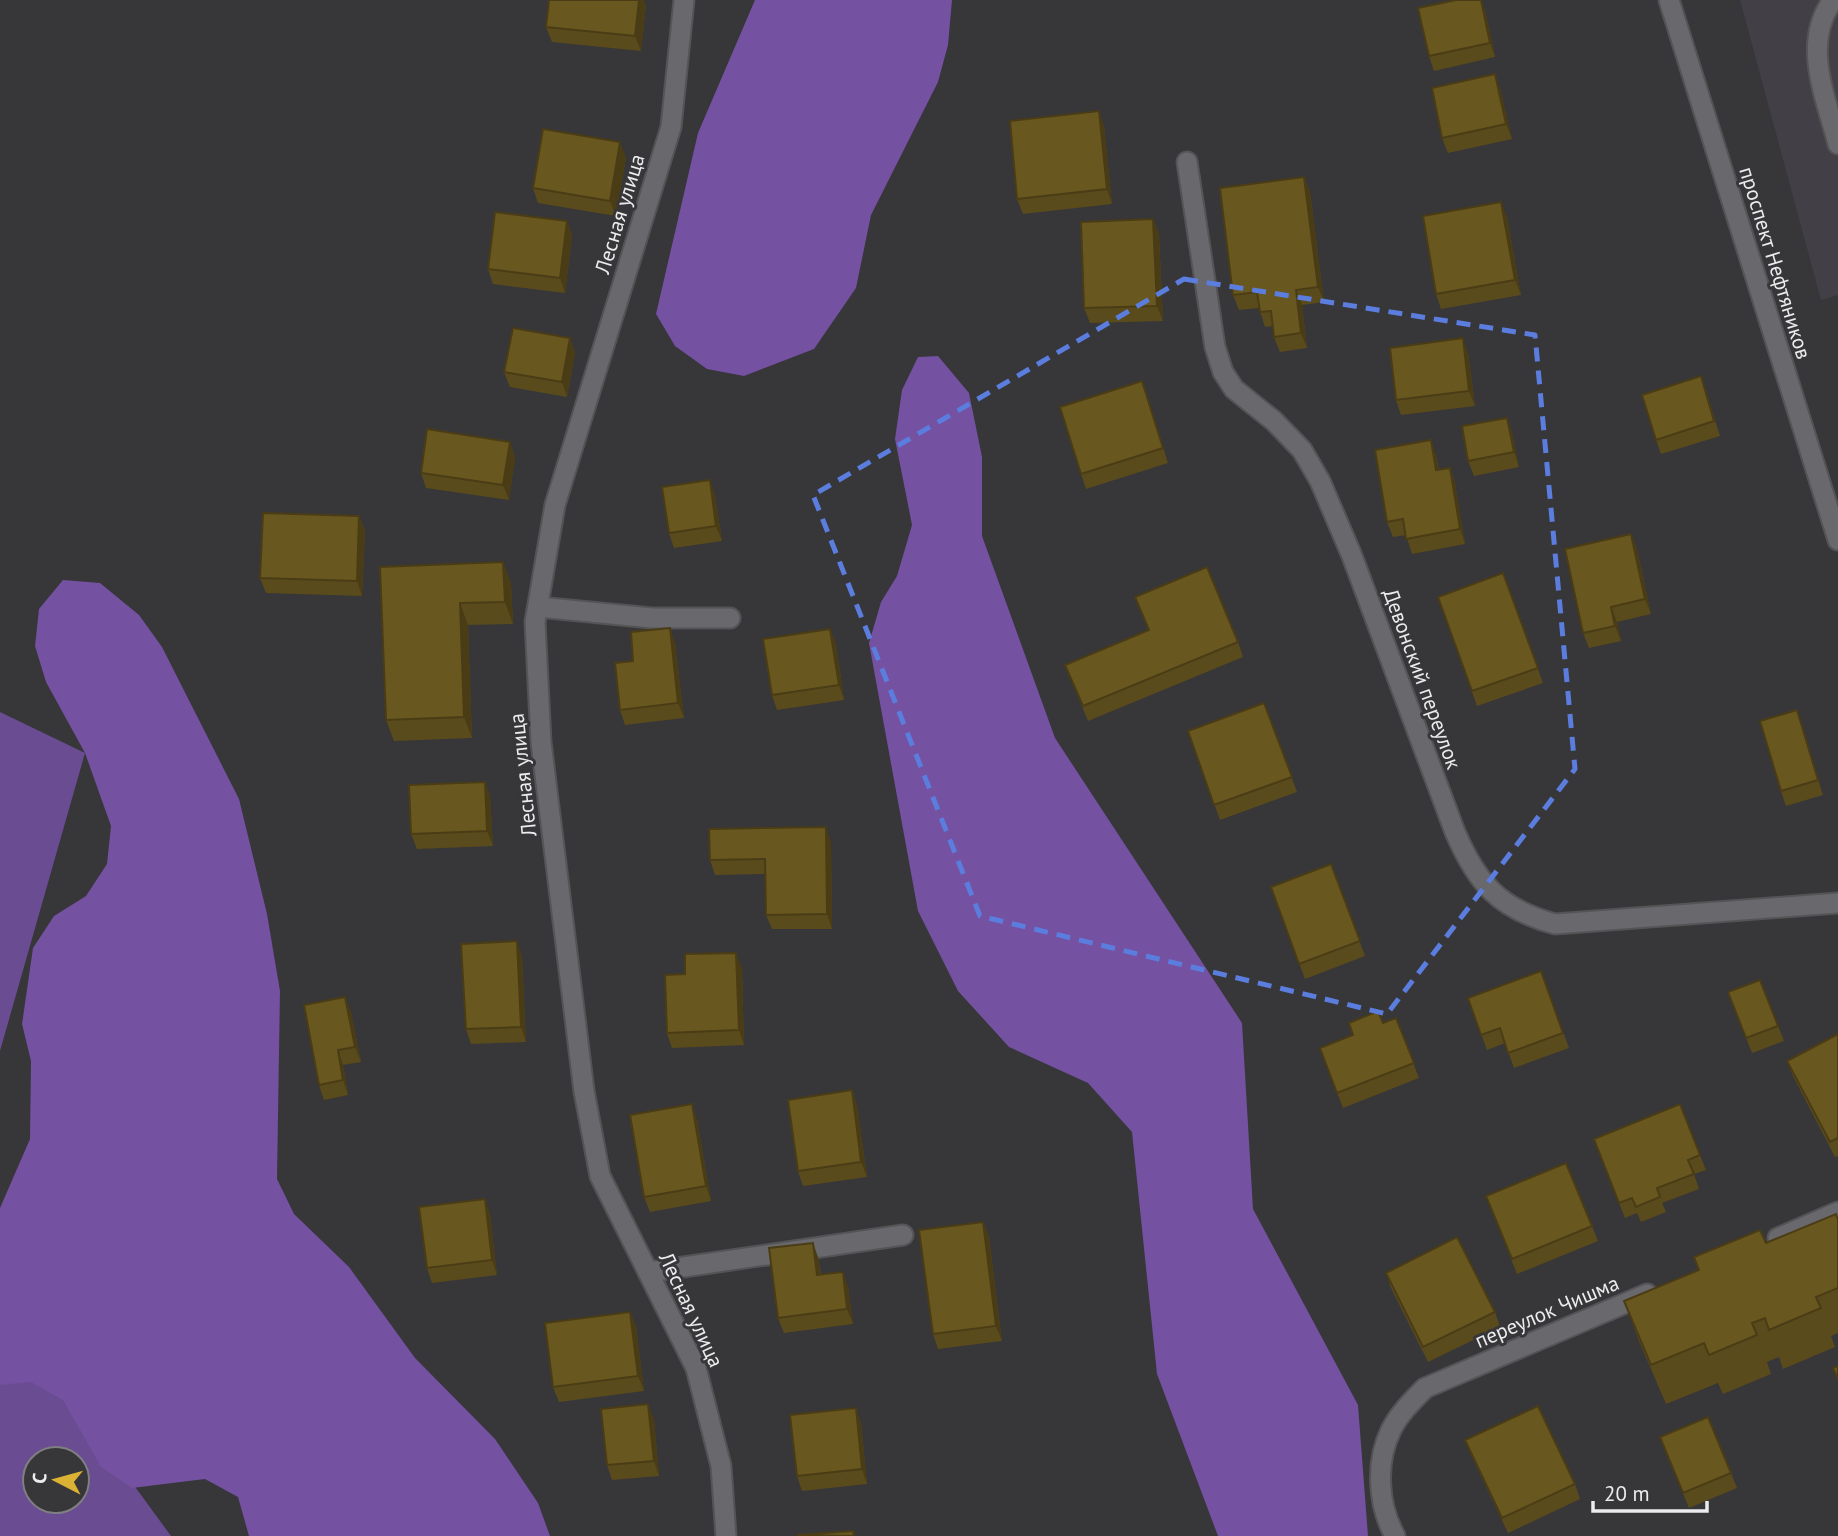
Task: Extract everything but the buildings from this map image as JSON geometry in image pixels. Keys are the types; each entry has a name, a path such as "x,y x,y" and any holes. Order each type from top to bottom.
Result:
{"street":[{"name":"Лесная улица","path":"684,0 671,127 555,505 536,622 541,742 584,1091 600,1176 696,1368 721,1466 726,1536"},
{"name":"проспект Нефтяников","path":"1669,0 1838,540"},
{"path":"1833,0 1826,10 1817,35 1817,60 1838,144"},
{"name":"Девонский переулок","path":"1187,162 1215,347 1223,372 1234,389 1274,421 1302,450 1320,481 1352,556 1455,832 1468,863 1490,890 1513,908 1555,924 1838,903"},
{"path":"538,607 652,618 730,618"},
{"path":"1763,1244 1838,1212"},
{"path":"649,1272 904,1234"},
{"name":"переулок Чишма","path":"1395,1536 1381,1496 1381,1461 1390,1431 1406,1408 1426,1388 1663,1287"}],"highlighted area":[{"path":"1184,279 1535,335 1575,769 1387,1014 980,916 813,495"}],"shaded area":[{"path":"755,0 952,0 948,45 938,82 871,215 856,288 814,349 744,376 707,369 675,346 656,314 698,133"},
{"path":"1740,0 1838,0 1838,295 1821,300"},
{"path":"938,356 969,393 982,457 982,536 1055,738 1242,1023 1253,1209 1358,1405 1368,1536 1218,1536 1157,1374 1132,1132 1088,1083 1009,1047 958,991 918,911 869,643 881,602 897,576 912,525 895,439 902,390 918,357"},
{"path":"63,580 100,583 139,615 162,647 239,799 267,914 280,991 277,1179 294,1214 349,1267 415,1358 495,1439 538,1503 550,1536 249,1536 238,1497 205,1479 132,1488 101,1467 91,1445 89,1445 63,1400 31,1382 0,1385 0,1208 30,1139 31,1061 22,1024 33,948 54,916 86,896 107,864 111,826 85,753 46,682 35,646 39,609"},
{"path":"0,712 85,753 0,1051"},
{"path":"0,1302 171,1536 0,1536"}]}
